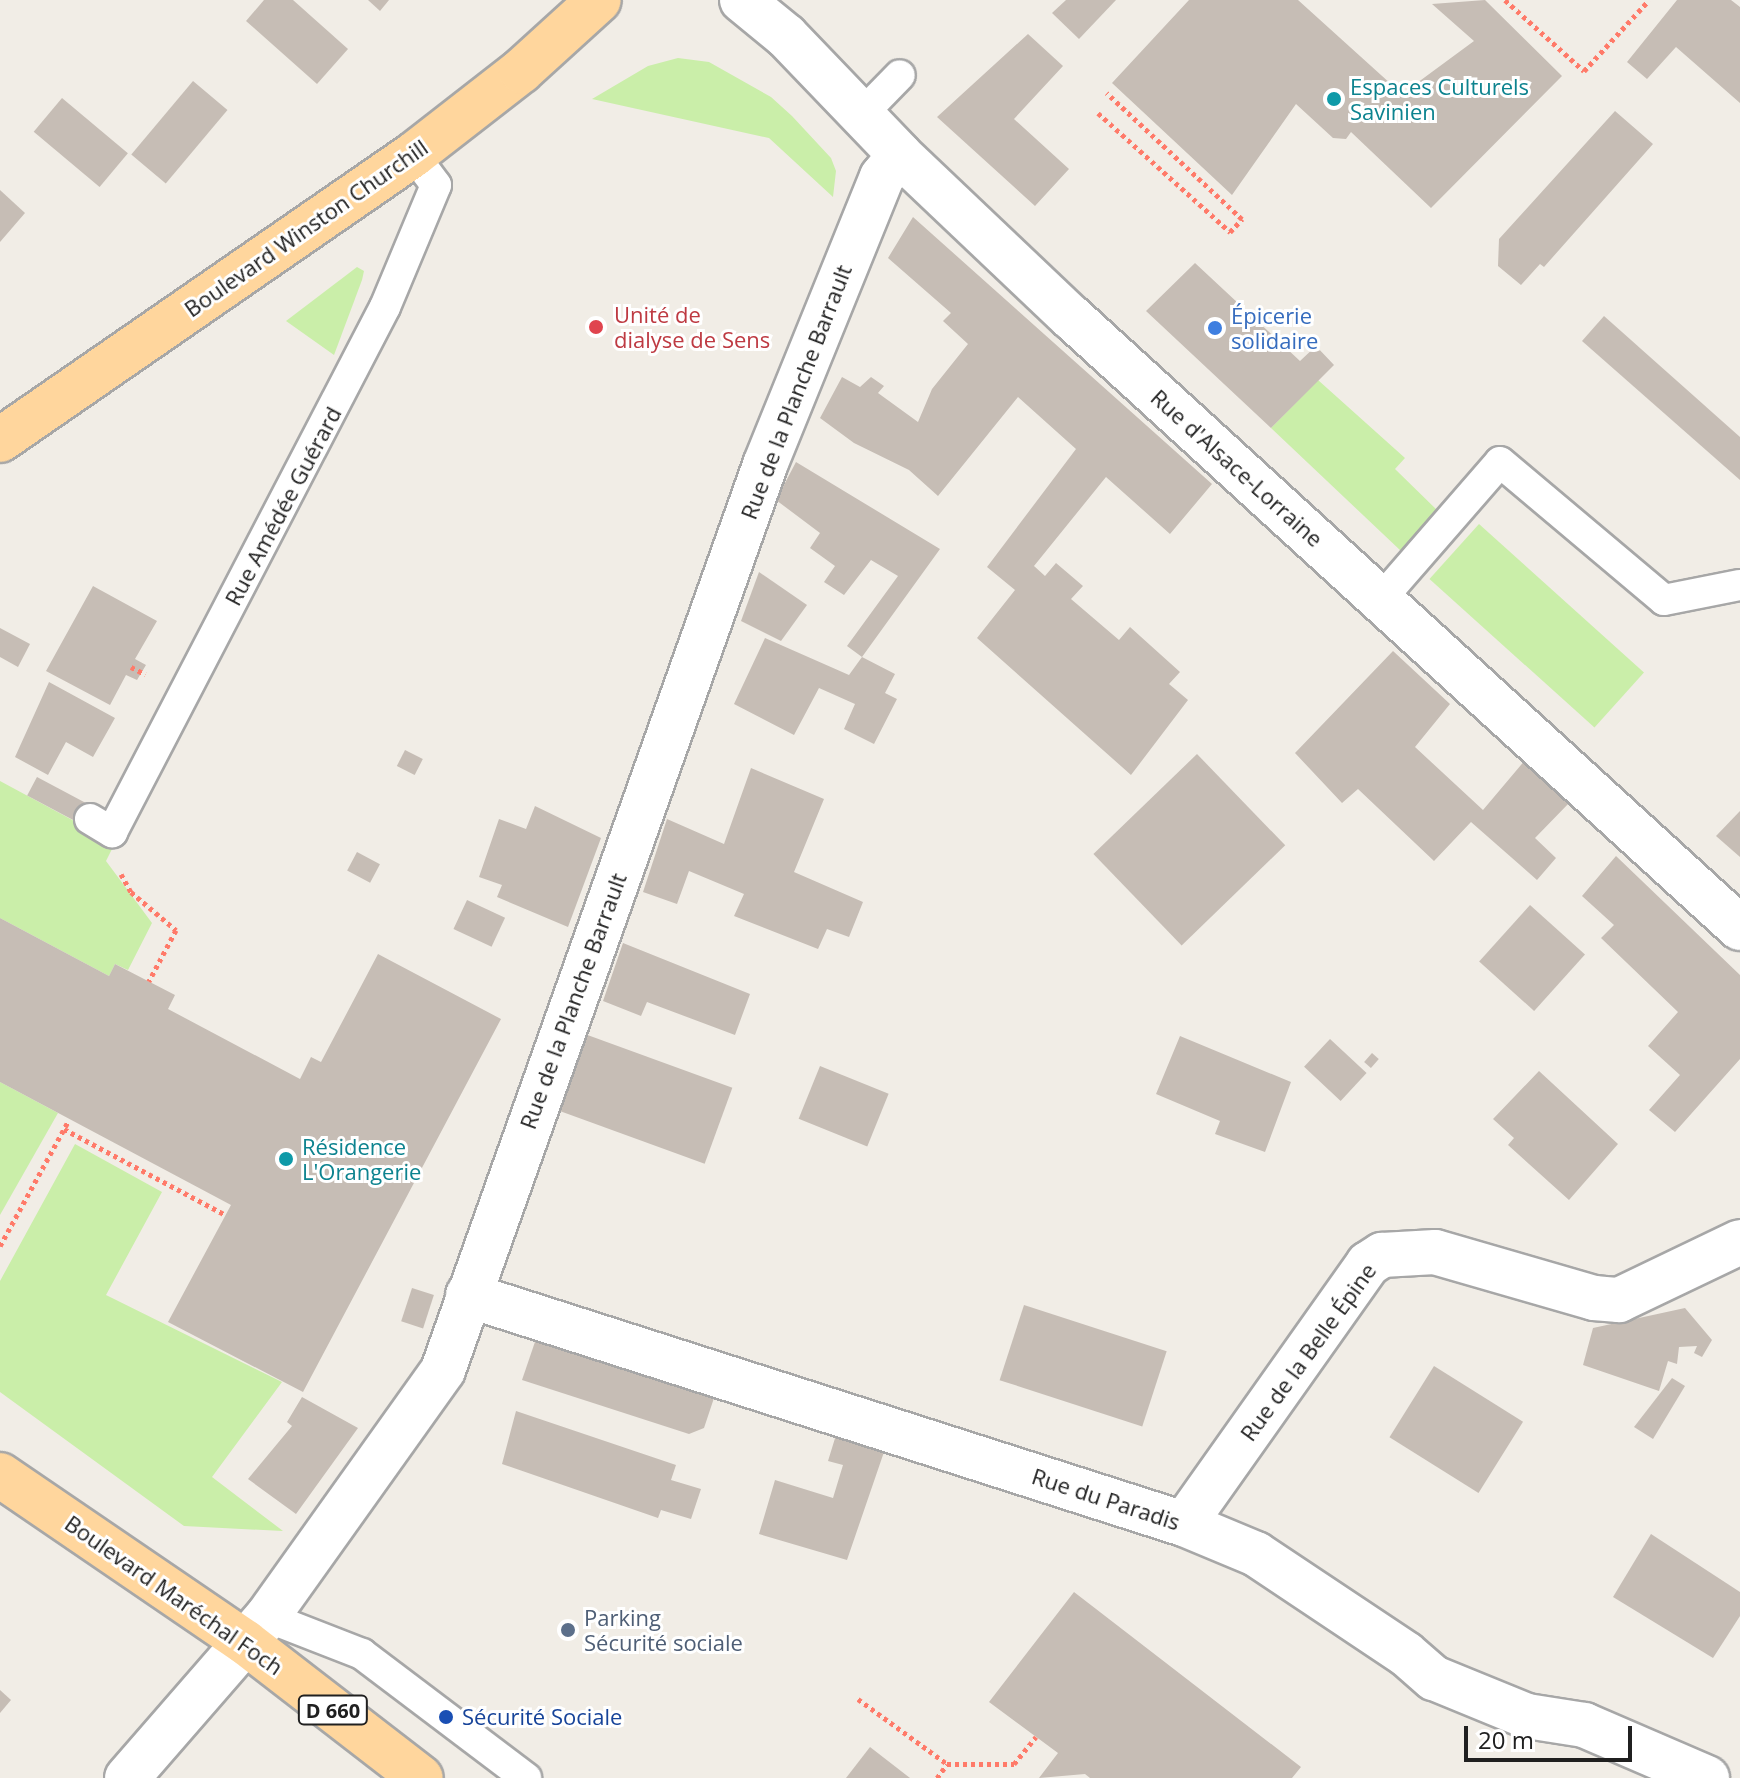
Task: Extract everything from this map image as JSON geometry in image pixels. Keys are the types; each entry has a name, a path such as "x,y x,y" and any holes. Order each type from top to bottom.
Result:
{"main road":[{"name":"Boulevard Winston Churchill","path":"0,440 413,155 521,71 599,0"},
{"name":"D 660","path":"0,1465 48,1508"},
{"name":"Boulevard Maréchal Foch","path":"0,1475 48,1508 256,1630 421,1778"}],"street":[{"name":"Rue d'Alsace-Lorraine","path":"742,0 786,36 900,155 1740,928"},
{"name":"Rue de la Planche Barrault","path":"127,1778 256,1630 443,1370 765,465 882,177 900,155"},
{"name":"Rue de la Belle Épine","path":"1184,1524 1368,1264 1382,1255 1435,1252 1594,1298 1619,1300 1740,1242"},
{"name":"Rue du Paradis","path":"468,1295 1184,1524 1256,1554 1406,1654 1434,1678 1527,1716 1584,1725 1707,1778"}],"lane":[{"path":"862,114 900,75"},
{"name":"Rue Amédée Guérard","path":"101,826 385,307 436,185 413,155"},
{"path":"1381,599 1500,462 1664,600 1740,585"},
{"path":"256,1630 362,1654 526,1778"}],"path":[{"path":"1505,0 1584,71 1649,0"},
{"path":"1098,113 1230,232 1242,219 1107,93"},
{"path":"101,826 124,839 114,862 131,892 176,930 149,981"},
{"path":"0,1246 68,1122"},
{"path":"64,1129 224,1214"},
{"path":"858,1699 947,1764 1014,1764 1036,1737"},
{"path":"937,1778 947,1764"}],"green space":[{"path":"678,58 709,62 771,97 831,158 836,171 833,197 769,138 592,99 648,66"},
{"path":"357,267 364,271 362,280 334,355 286,321"},
{"path":"1318,380 1405,458 1395,469 1439,512 1401,551 1271,428"},
{"path":"1479,524 1644,673 1594,728 1429,579"},
{"path":"0,781 115,843 106,861 152,923 128,970 115,964 109,976 0,918"},
{"path":"0,1082 58,1113 0,1215"},
{"path":"75,1144 162,1192 106,1295 282,1382 212,1477 283,1531 184,1526 0,1392 0,1281"}],"building":[{"path":"264,0 293,0 348,49 317,84 246,21"},
{"path":"368,0 389,0 380,11"},
{"path":"1066,0 1116,0 1079,39 1052,13"},
{"name":"Espaces Culturels Savinien","path":"1189,0 1298,0 1402,94 1474,41 1432,4 1485,0 1562,76 1431,208 1351,132 1346,139 1333,138 1296,104 1232,195 1112,83"},
{"path":"1677,0 1731,0 1740,7 1740,103 1676,47 1647,79 1627,62"},
{"path":"1028,34 1063,66 1014,119 1069,169 1035,206 937,117"},
{"path":"193,81 227,110 166,183 131,155"},
{"path":"62,98 128,153 100,187 34,132"},
{"path":"1615,111 1653,144 1544,267 1540,264 1521,285 1498,266 1499,239"},
{"path":"0,190 25,213 0,242"},
{"path":"913,217 1212,484 1170,534 1106,477 1034,566 1045,576 1056,563 1083,586 1071,599 1119,640 1130,627 1180,672 1169,684 1188,700 1131,775 977,638 1015,590 987,567 1076,449 1018,397 938,496 909,470 854,443 820,418 842,377 860,387 871,377 884,386 878,393 918,422 932,389 968,344 943,321 951,313 888,258"},
{"name":"Épicerie solidaire","path":"1195,263 1300,361 1316,346 1334,365 1271,428 1146,311"},
{"path":"1604,316 1740,437 1740,480 1582,341"},
{"path":"796,462 940,549 862,657 847,646 898,576 871,560 844,595 824,582 835,566 810,548 820,533 776,500"},
{"path":"759,572 807,605 781,641 741,621"},
{"path":"93,586 157,621 135,659 146,665 137,680 126,675 110,705 46,671"},
{"path":"0,628 30,644 18,667 0,657"},
{"path":"765,638 849,675 862,657 895,674 885,693 897,699 874,744 844,729 855,704 819,688 794,735 734,704"},
{"path":"1393,651 1450,704 1415,747 1483,810 1526,759 1570,802 1535,838 1556,858 1537,880 1471,822 1434,861 1358,789 1342,803 1295,753"},
{"path":"49,682 115,718 93,757 66,742 48,775 15,757"},
{"path":"405,750 423,759 415,775 397,766"},
{"path":"1197,754 1285,845 1182,945 1093,854"},
{"path":"751,768 824,799 794,872 863,902 849,937 827,929 818,949 734,916 744,894 689,871 677,904 643,892 667,819 724,844"},
{"path":"37,777 96,808 86,827 27,796"},
{"path":"535,806 601,838 568,927 497,897 502,885 479,877 499,819 526,829"},
{"path":"1740,811 1740,857 1716,836"},
{"path":"357,852 380,864 370,883 347,871"},
{"path":"1616,856 1740,975 1740,1059 1675,1132 1649,1110 1680,1075 1648,1046 1678,1012 1601,938 1614,925 1582,896"},
{"path":"467,900 505,918 492,947 453,929"},
{"path":"1530,905 1585,955 1534,1011 1479,961"},
{"name":"Résidence L'Orangerie","path":"0,918 109,976 115,964 175,995 168,1009 300,1079 311,1057 321,1062 378,954 501,1019 303,1392 168,1322 231,1205 0,1082"},
{"path":"623,943 750,994 735,1035 647,1002 641,1016 603,1001"},
{"path":"582,1033 732,1088 705,1164 554,1109"},
{"path":"1180,1036 1291,1082 1265,1152 1215,1134 1220,1121 1156,1094"},
{"path":"1330,1039 1367,1073 1341,1101 1304,1067"},
{"path":"1372,1053 1379,1059 1371,1068 1364,1062"},
{"path":"820,1066 889,1094 867,1147 799,1119"},
{"path":"1539,1071 1618,1144 1569,1200 1508,1145 1514,1138 1493,1119"},
{"path":"412,1288 434,1295 423,1328 401,1321"},
{"path":"1024,1305 1167,1351 1142,1426 1000,1380"},
{"path":"1685,1308 1712,1340 1702,1357 1694,1353 1697,1346 1679,1347 1677,1364 1668,1361 1659,1391 1583,1365 1593,1328"},
{"path":"537,1336 715,1395 704,1428 689,1434 522,1380"},
{"path":"1434,1366 1523,1422 1479,1493 1389,1437"},
{"path":"1672,1378 1685,1386 1653,1439 1634,1427"},
{"path":"302,1397 358,1428 296,1514 248,1479 292,1426 287,1422"},
{"path":"516,1411 676,1465 671,1480 701,1489 691,1519 661,1510 658,1518 502,1464"},
{"path":"836,1435 884,1452 847,1560 759,1534 775,1480 833,1498 843,1465 828,1461"},
{"path":"1651,1534 1740,1592 1740,1616 1713,1658 1613,1597"},
{"path":"1074,1592 1301,1767 1292,1778 1090,1778 1085,1774 1039,1778 1058,1753 989,1702"},
{"path":"0,1690 11,1700 0,1713"},
{"path":"870,1747 910,1778 846,1778"}],"place":[{"name":"Espaces Culturels Savinien","path":"1334,99"},
{"name":"Unité de dialyse de Sens","path":"596,327"},
{"name":"Épicerie solidaire","path":"1215,328"},
{"name":"Résidence L'Orangerie","path":"286,1159"},
{"name":"Parking Sécurité sociale","path":"568,1630"},
{"name":"Sécurité Sociale","path":"446,1717"}]}
